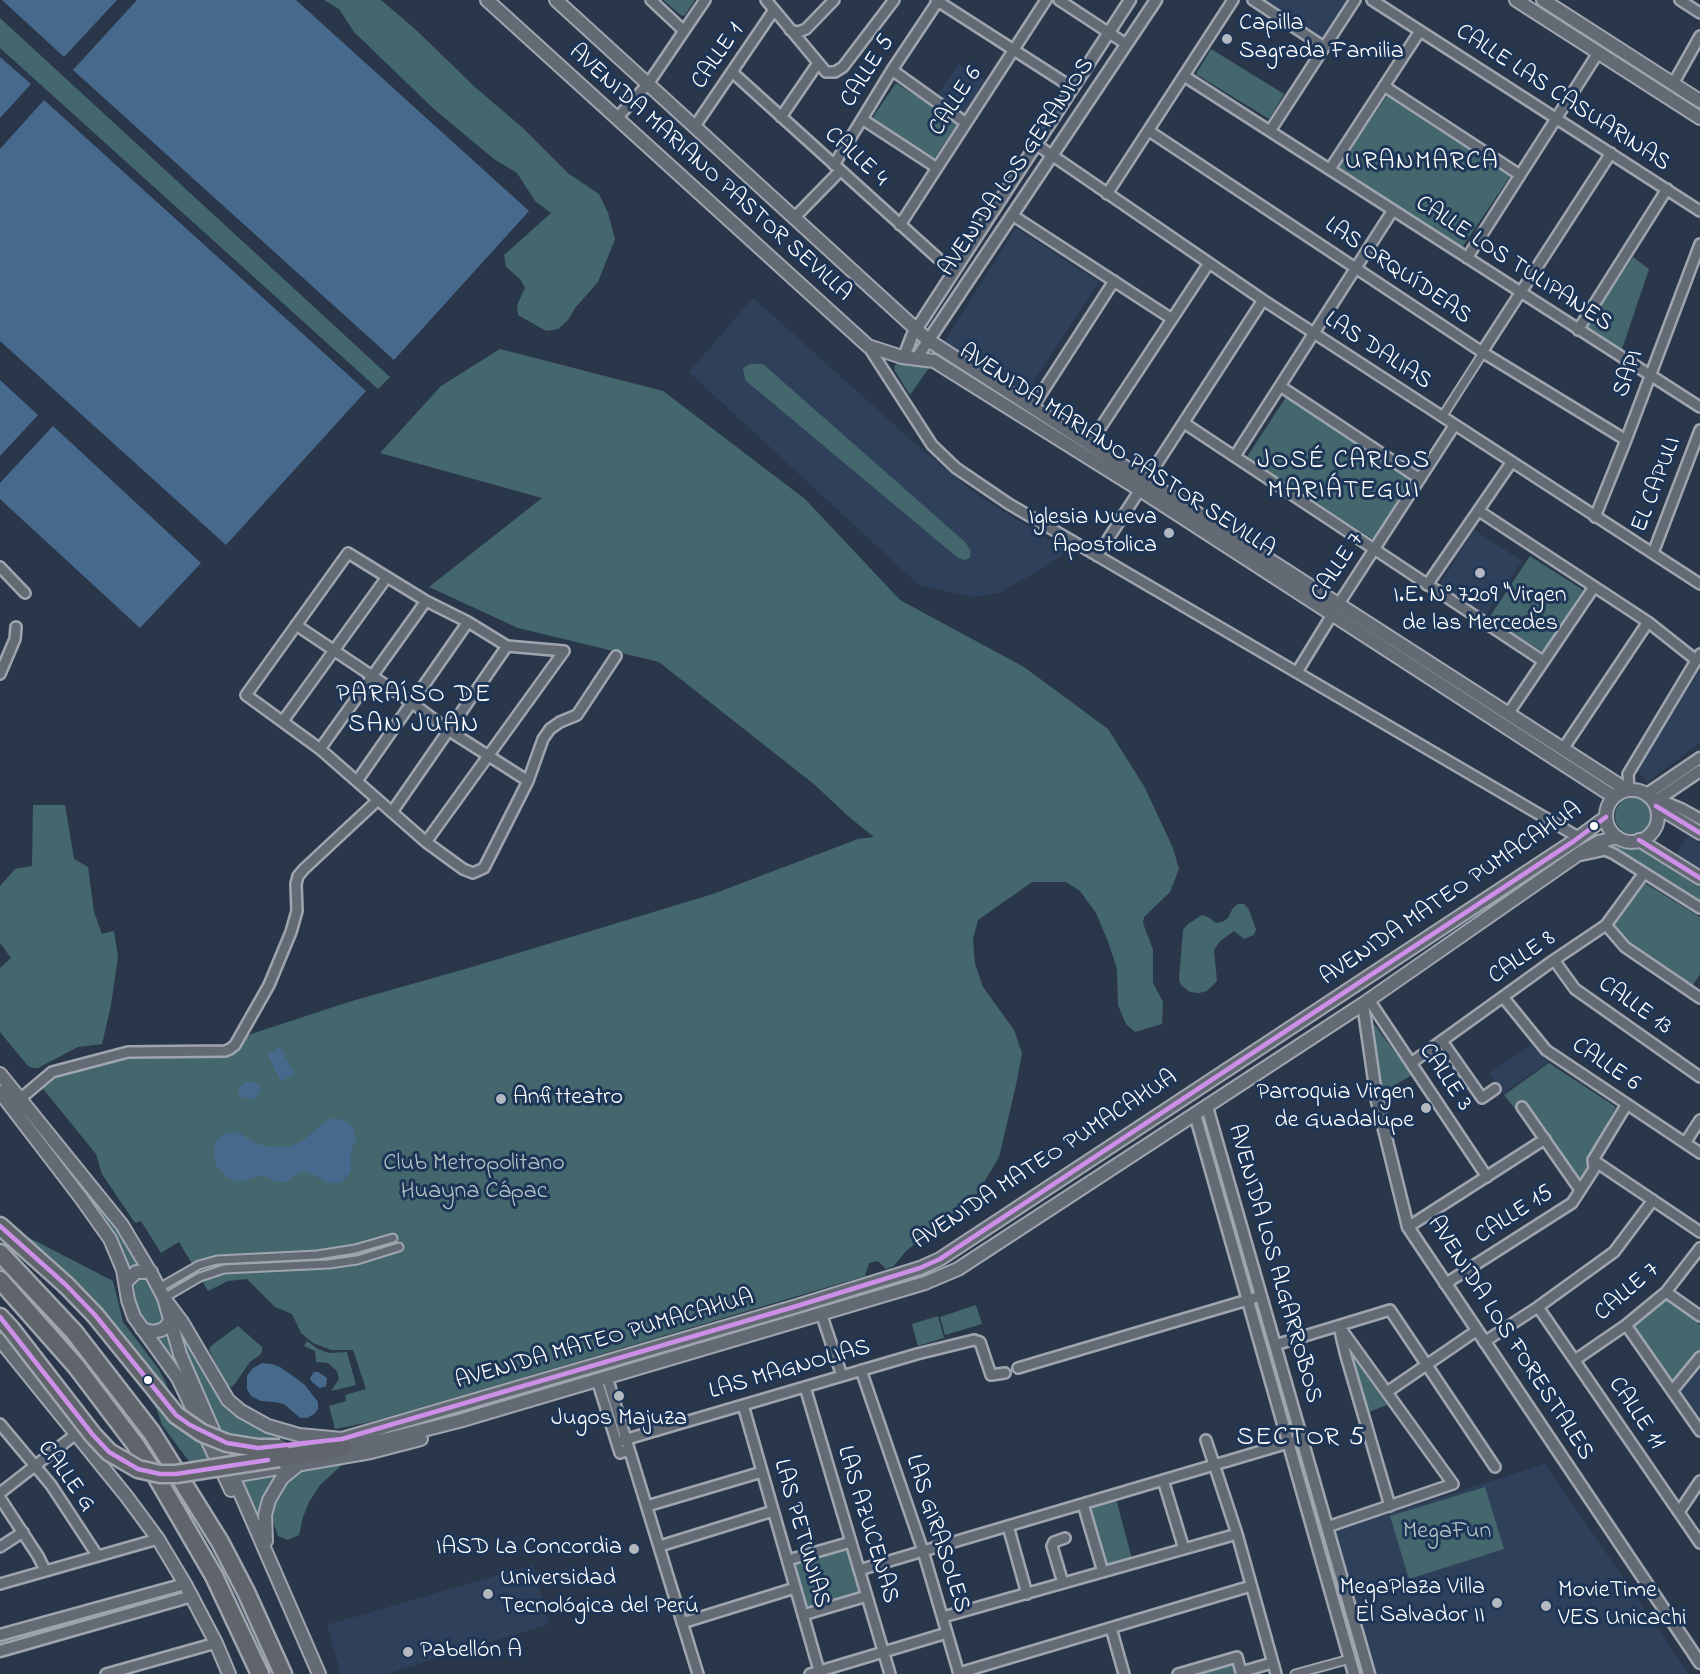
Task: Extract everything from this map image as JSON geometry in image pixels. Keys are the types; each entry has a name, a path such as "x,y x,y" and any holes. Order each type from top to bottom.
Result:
{"highway":[{"path":"0,1226 95,1315 176,1415 202,1433 227,1443 279,1453"},
{"path":"0,1253 74,1332 158,1441 220,1542 246,1592 283,1674"},
{"path":"0,1280 76,1366 135,1444 214,1576 260,1674"},
{"path":"4,1329 109,1452 138,1469 160,1474 176,1474 279,1453 343,1443"}],"main road":[{"name":"AVENIDA MARIANO PASTOR SEVILLA","path":"487,0 868,346 910,358 934,361 1143,486 1614,797"},
{"name":"AVENIDA MARIANO PASTOR SEVILLA","path":"556,0 928,340 1089,444 1143,486"},
{"path":"1516,0 1700,118"},
{"path":"1542,0 1700,101"},
{"name":"AVENIDA MARIANO PASTOR SEVILLA","path":"1334,610 1508,714 1628,790"},
{"path":"1653,802 1658,819 1656,826 1646,837 1632,841 1617,837 1608,825 1606,817 1610,802 1614,797 1628,790 1653,802 1700,833"},
{"name":"AVENIDA MATEO PUMACAHUA","path":"343,1443 797,1306 920,1268 940,1259 1606,817"},
{"name":"AVENIDA MATEO PUMACAHUA","path":"343,1443 388,1439 459,1421 925,1283 958,1269 1366,1002 1571,858 1599,842 1617,837"},
{"path":"1639,840 1700,878"},
{"path":"0,1074 122,1225 228,1400 241,1412 268,1426 299,1435 343,1443"},
{"path":"0,1092 110,1239 126,1282 131,1309 142,1329 178,1378 229,1476 268,1557 319,1674"},
{"path":"126,1282 136,1272 151,1272"},
{"path":"162,1293 180,1354 229,1476"},
{"path":"142,1329 156,1331 165,1327 170,1320"},
{"path":"4,1329 76,1434 158,1539 192,1596 216,1642 229,1674"},
{"path":"229,1476 392,1447 513,1412 539,1397"},
{"path":"268,1557 265,1530 269,1500 282,1478 299,1464"}],"street":[{"path":"651,0 683,30"},
{"path":"616,118 648,84 705,0"},
{"path":"766,0 826,72 835,72 843,68 894,0"},
{"path":"790,30 798,32 806,29 834,0"},
{"path":"937,0 1073,88"},
{"name":"CALLE 5","path":"794,218 837,168 862,119 937,0"},
{"name":"CALLE 6","path":"900,225 1046,0"},
{"path":"1059,0 1126,44"},
{"name":"AVENIDA LOS GERANIOS","path":"910,358 916,329 1130,0"},
{"name":"AVENIDA LOS GERANIOS","path":"910,358 928,340 942,320 1156,0"},
{"path":"1107,194 1233,0"},
{"path":"1253,0 1324,47"},
{"path":"1270,131 1355,0"},
{"name":"CALLE LAS CASUARINAS","path":"1372,0 1700,211"},
{"path":"1680,0 1700,13"},
{"name":"CALLE 1","path":"695,126 774,10"},
{"path":"1329,169 1420,31"},
{"path":"1673,84 1700,36"},
{"path":"1467,258 1598,53"},
{"path":"781,117 818,63"},
{"path":"892,70 966,123"},
{"name":"CALLE 4","path":"732,72 953,272"},
{"name":"CALLE LOS TULIPANES","path":"1185,76 1700,407"},
{"path":"1384,86 1520,175"},
{"path":"862,119 937,168"},
{"name":"LAS ORQUÍDEAS","path":"1149,131 1482,353 1626,440"},
{"name":"LAS DALIAS","path":"1037,145 1263,300 1700,584"},
{"path":"1442,417 1611,153"},
{"path":"1578,330 1667,189"},
{"path":"1235,456 1393,210"},
{"path":"1012,215 1172,319"},
{"name":"SAPI","path":"1595,517 1649,376 1695,270 1700,244"},
{"path":"1089,444 1209,263"},
{"path":"1032,408 1114,281"},
{"path":"1097,556 1263,300"},
{"path":"928,311 942,320"},
{"path":"868,346 932,445 956,468 1009,504 1578,837"},
{"path":"1280,386 1420,479"},
{"path":"1184,423 1543,662"},
{"name":"CALLE 7","path":"1297,672 1334,610 1454,426"},
{"name":"EL CAPULI","path":"1653,553 1700,430"},
{"path":"1427,585 1511,463"},
{"path":"1479,511 1698,657 1628,774 1628,790"},
{"path":"426,842 564,651 507,646 468,622 426,601 348,553 246,695 320,749 426,842 463,869 473,873 484,868 528,781 543,740 550,729 577,715 616,656"},
{"path":"0,567 25,593"},
{"path":"283,720 387,577"},
{"path":"1508,714 1594,586"},
{"path":"320,749 426,601"},
{"path":"357,781 468,622"},
{"path":"1563,749 1648,622"},
{"path":"296,625 411,702 448,730 528,781"},
{"path":"0,674 15,639 16,627"},
{"path":"392,812 507,646"},
{"path":"1653,802 1700,758"},
{"path":"1653,802 1700,771"},
{"path":"20,1099 52,1072 61,1068 128,1052 225,1052 230,1049 269,985 291,932 297,911 298,876 378,800"},
{"path":"1653,802 1665,802 1700,819"},
{"path":"1571,858 1605,850 1700,908"},
{"name":"CALLE 8","path":"1411,1063 1606,925 1644,873"},
{"path":"1606,925 1616,938 1635,954 1699,997"},
{"name":"CALLE 13","path":"1554,960 1575,989 1700,1077"},
{"name":"CALLE 6","path":"1503,997 1546,1050 1700,1153"},
{"name":"CALLE 3","path":"1366,1002 1411,1063 1487,1177"},
{"name":"AVENIDA LOS FORESTALES","path":"1366,1002 1377,1101 1408,1227 1476,1331 1696,1651 1700,1663"},
{"path":"1442,1041 1482,1098 1495,1089"},
{"name":"CALLE 15","path":"1445,1284 1572,1203 1594,1169 1593,1160 1627,1104"},
{"name":"AVENIDA LOS ALGARROBOS","path":"1207,1107 1369,1674"},
{"path":"1522,1107 1580,1190"},
{"name":"AVENIDA LOS ALGARROBOS","path":"1195,1114 1354,1674"},
{"path":"1685,1143 1700,1120"},
{"path":"1408,1227 1545,1139"},
{"path":"1593,1160 1700,1232"},
{"path":"1484,1342 1538,1307 1614,1252 1653,1200"},
{"path":"162,1293 199,1265 217,1260 316,1255 355,1249 393,1238"},
{"path":"162,1293 224,1269 329,1264 357,1260 399,1247"},
{"name":"CALLE 7","path":"1575,1360 1666,1292 1700,1248"},
{"path":"1666,1292 1700,1316"},
{"path":"1018,1368 1261,1296"},
{"name":"CALLE 11","path":"1538,1307 1700,1543"},
{"path":"1275,1345 1390,1310 1495,1467"},
{"path":"821,1313 842,1376"},
{"path":"1626,1324 1700,1431"},
{"path":"1327,1527 1453,1484 1339,1326"},
{"path":"1339,1326 1390,1506"},
{"path":"1387,1392 1476,1331"},
{"name":"LAS MAGNOLIAS","path":"621,1441 861,1370 974,1340 980,1342 991,1375 1005,1373"},
{"path":"1672,1391 1700,1357"},
{"name":"LAS GIRASOLES","path":"861,1370 923,1551 959,1674"},
{"path":"602,1378 624,1452 647,1506 660,1546 698,1674"},
{"name":"LAS AZUCENAS","path":"805,1387 890,1674"},
{"name":"LAS PETUNIAS","path":"743,1405 788,1560 817,1673"},
{"name":"CALLE G","path":"0,1424 51,1485 97,1555"},
{"path":"0,1494 76,1434"},
{"path":"859,1570 1302,1439"},
{"path":"1206,1440 1237,1534 1275,1674"},
{"path":"647,1506 762,1472"},
{"path":"1164,1480 1184,1549"},
{"path":"1679,1512 1700,1481"},
{"path":"0,1498 45,1570"},
{"path":"1083,1504 1103,1572"},
{"path":"660,1546 773,1511"},
{"path":"1008,1526 1027,1594"},
{"path":"0,1547 23,1532"},
{"path":"943,1617 1237,1534"},
{"path":"1063,1583 1052,1546 1054,1542 1065,1538"},
{"path":"0,1584 158,1539"},
{"path":"788,1560 851,1542"},
{"path":"1,1632 185,1584"},
{"path":"959,1674 1251,1586"},
{"path":"682,1623 795,1588"},
{"path":"0,1651 192,1596"},
{"path":"803,1615 867,1596"},
{"path":"1111,1628 1124,1674"},
{"path":"817,1673 947,1633"},
{"path":"106,1674 130,1671 216,1642"},
{"path":"1178,1674 1237,1657 1241,1672 1272,1663"},
{"path":"1295,1674 1350,1659"}],"shaded area":[{"path":"2,0 117,0 64,57"},
{"path":"137,0 296,0 529,211 394,360 73,70"},
{"path":"1257,0 1346,0 1321,40"},
{"path":"0,57 31,84 0,118"},
{"path":"959,64 987,82 963,116 936,97"},
{"path":"44,100 366,391 226,545 0,341 0,149"},
{"path":"1016,228 1099,282 1026,393 944,342"},
{"path":"753,298 920,448 979,496 1069,552 1000,593 972,597 919,585 689,372"},
{"path":"0,380 38,415 0,456"},
{"path":"53,426 201,563 140,628 0,499 0,483"},
{"name":"I.E. N° 7209 \"Virgen de las Mercedes","path":"1474,530 1522,561 1485,616 1475,606 1472,607 1439,586"},
{"path":"1700,670 1700,743 1648,781 1636,770"},
{"path":"1688,836 1700,844 1700,873 1674,857"},
{"path":"1531,1045 1549,1062 1503,1093 1489,1073"},
{"path":"280,1047 295,1074 281,1081 267,1054"},
{"path":"246,1081 254,1082 260,1087 261,1091 254,1100 239,1096 239,1088"},
{"path":"336,1118 349,1123 356,1138 351,1154 351,1171 340,1183 327,1183 305,1171 283,1182 277,1182 262,1175 236,1181 226,1177 216,1165 215,1142 225,1133 238,1132 253,1142 267,1147 288,1147 302,1141 327,1120"},
{"path":"262,1363 280,1367 304,1384 318,1402 318,1409 314,1414 307,1418 300,1418 284,1404 261,1401 251,1396 247,1389 247,1376 253,1368"},
{"path":"1700,1367 1700,1418 1681,1391"},
{"path":"314,1372 327,1378 326,1386 320,1388 312,1382 310,1378"},
{"name":"MegaPlaza Villa El Salvador II","path":"1545,1464 1689,1674 1376,1674 1335,1531"},
{"name":"Universidad Tecnológica del Perú","path":"533,1565 549,1624 386,1674 341,1674 327,1625"}],"green space":[{"path":"324,0 381,0 524,129 569,174 599,194 608,213 615,239 598,282 558,329 546,331 518,315 517,305 525,288 520,279 506,267 504,255 551,213 535,201 517,173 494,159 435,110 354,32 339,9"},
{"path":"663,0 695,0 682,16"},
{"path":"0,18 390,377 378,389 0,48"},
{"path":"1211,49 1284,94 1269,119 1196,74"},
{"path":"896,83 958,123 933,160 871,120"},
{"path":"1388,94 1511,175 1461,249 1338,168"},
{"path":"1633,257 1649,269 1622,349 1587,327"},
{"name":"Club Metropolitano Huayna Cápac","path":"500,349 663,391 805,499 900,600 1024,667 1108,729 1144,786 1173,848 1179,869 1170,892 1144,917 1143,923 1153,950 1153,983 1163,1002 1162,1024 1135,1032 1126,1024 1118,1005 1117,969 1109,944 1096,913 1080,891 1066,882 1032,882 978,920 973,939 975,964 983,987 1014,1030 1022,1053 999,1157 976,1196 906,1251 894,1266 886,1269 878,1261 869,1263 865,1276 370,1422 335,1429 329,1406 346,1401 345,1395 366,1389 353,1350 331,1350 313,1343 301,1333 292,1314 275,1307 247,1279 228,1281 208,1291 179,1242 161,1253 141,1221 135,1223 102,1174 96,1154 40,1085 53,1076 126,1056 220,1055 251,1034 352,1001 713,894 858,839 874,837 815,785 659,662 518,628 429,587 542,498 380,453 441,386"},
{"path":"899,361 931,365 910,395 895,371 894,366"},
{"path":"750,364 763,364 965,542 971,551 970,558 965,560 958,558 745,380 743,368"},
{"path":"1286,397 1414,480 1374,540 1247,457"},
{"path":"1530,556 1583,590 1543,652 1489,618"},
{"path":"1633,798 1646,803 1651,816 1646,829 1633,834 1620,829 1615,816 1620,803"},
{"path":"33,805 65,805 74,859 88,867 94,912 102,934 114,931 118,957 102,1044 78,1047 38,1068 28,1066 0,1032 0,968 11,958 0,943 0,886 15,869 32,866"},
{"path":"1613,846 1631,846 1641,849 1700,887 1700,903"},
{"path":"1643,882 1700,917 1700,974 1693,985 1635,950 1613,928 1611,922"},
{"path":"1238,904 1244,904 1248,908 1256,929 1254,935 1244,939 1234,931 1220,941 1214,950 1217,981 1207,991 1190,992 1181,985 1179,979 1183,930 1202,915 1216,923 1222,922 1228,918"},
{"path":"1374,1024 1412,1075 1380,1094 1371,1027"},
{"path":"1549,1063 1616,1107 1589,1157 1591,1169 1581,1181 1525,1103 1516,1110 1504,1095"},
{"path":"39,1131 118,1229 141,1264 130,1269 121,1245"},
{"path":"18,1232 113,1281 123,1322 158,1368 166,1383 172,1403"},
{"path":"141,1277 147,1278 155,1289 163,1316 161,1322 156,1326 149,1326 143,1322 135,1297 134,1283"},
{"path":"1667,1296 1700,1325 1700,1354 1674,1382 1633,1327 1633,1323"},
{"path":"976,1305 982,1324 945,1335 940,1317"},
{"path":"938,1316 944,1338 918,1346 912,1324"},
{"path":"238,1326 262,1347 262,1351 250,1362 231,1387 227,1385 209,1350 211,1346"},
{"path":"170,1327 201,1409 153,1336"},
{"path":"184,1340 221,1398 296,1439 245,1441 220,1433 181,1342"},
{"path":"307,1341 329,1353 347,1352 356,1385 331,1391 339,1379 337,1371 328,1363 316,1362 315,1351 304,1346"},
{"path":"1349,1351 1387,1405 1366,1413"},
{"path":"148,1389 201,1439 212,1463 191,1464 162,1425 157,1410 145,1392"},
{"path":"344,1463 320,1485 309,1502 299,1535 288,1540 278,1536 273,1521 273,1509 283,1485 292,1476 306,1468"},
{"path":"281,1472 268,1487 263,1499 260,1523 240,1479"},
{"name":"MegaFun","path":"1485,1487 1504,1549 1409,1579 1390,1516"},
{"path":"1116,1499 1132,1559 1102,1567 1086,1507"},
{"path":"846,1546 860,1596 806,1611 792,1561"},
{"path":"179,1590 180,1596 0,1648 0,1639"},
{"path":"1233,1661 1237,1674 1187,1674"}],"transit line":[{"path":"1656,806 1700,833"},
{"path":"0,1226 66,1285 95,1315 176,1415 190,1425 227,1443 258,1448 342,1439 797,1306 920,1268 940,1259 1574,841 1606,817"},
{"path":"1639,840 1700,878"},
{"path":"0,1317 93,1435 109,1452 138,1469 160,1474 176,1474 268,1460"}],"place":[{"name":"Capilla Sagrada Familia","path":"1227,39"},
{"name":"Iglesia Nueva Apostolica","path":"1169,533"},
{"name":"I.E. N° 7209 \"Virgen de las Mercedes","path":"1480,573"},
{"name":"Anfitteatro","path":"501,1099"},
{"name":"Parroquia Virgen de Guadalupe","path":"1426,1108"},
{"name":"Jugos Majuza","path":"619,1396"},
{"name":"IASD La Concordia","path":"634,1549"},
{"name":"Universidad Tecnológica del Perú","path":"488,1594"},
{"name":"MegaPlaza Villa El Salvador II","path":"1497,1603"},
{"name":"MovieTime VES Unicachi","path":"1546,1606"},
{"name":"Pabellón A","path":"408,1652"}],"district":[{"name":"URANMARCA","path":"1422,164"},
{"name":"JOSÉ CARLOS MARIÁTEGUI","path":"1344,478"},
{"name":"PARAÍSO DE SAN JUAN","path":"414,712"},
{"name":"SECTOR 5","path":"1301,1440"}]}
